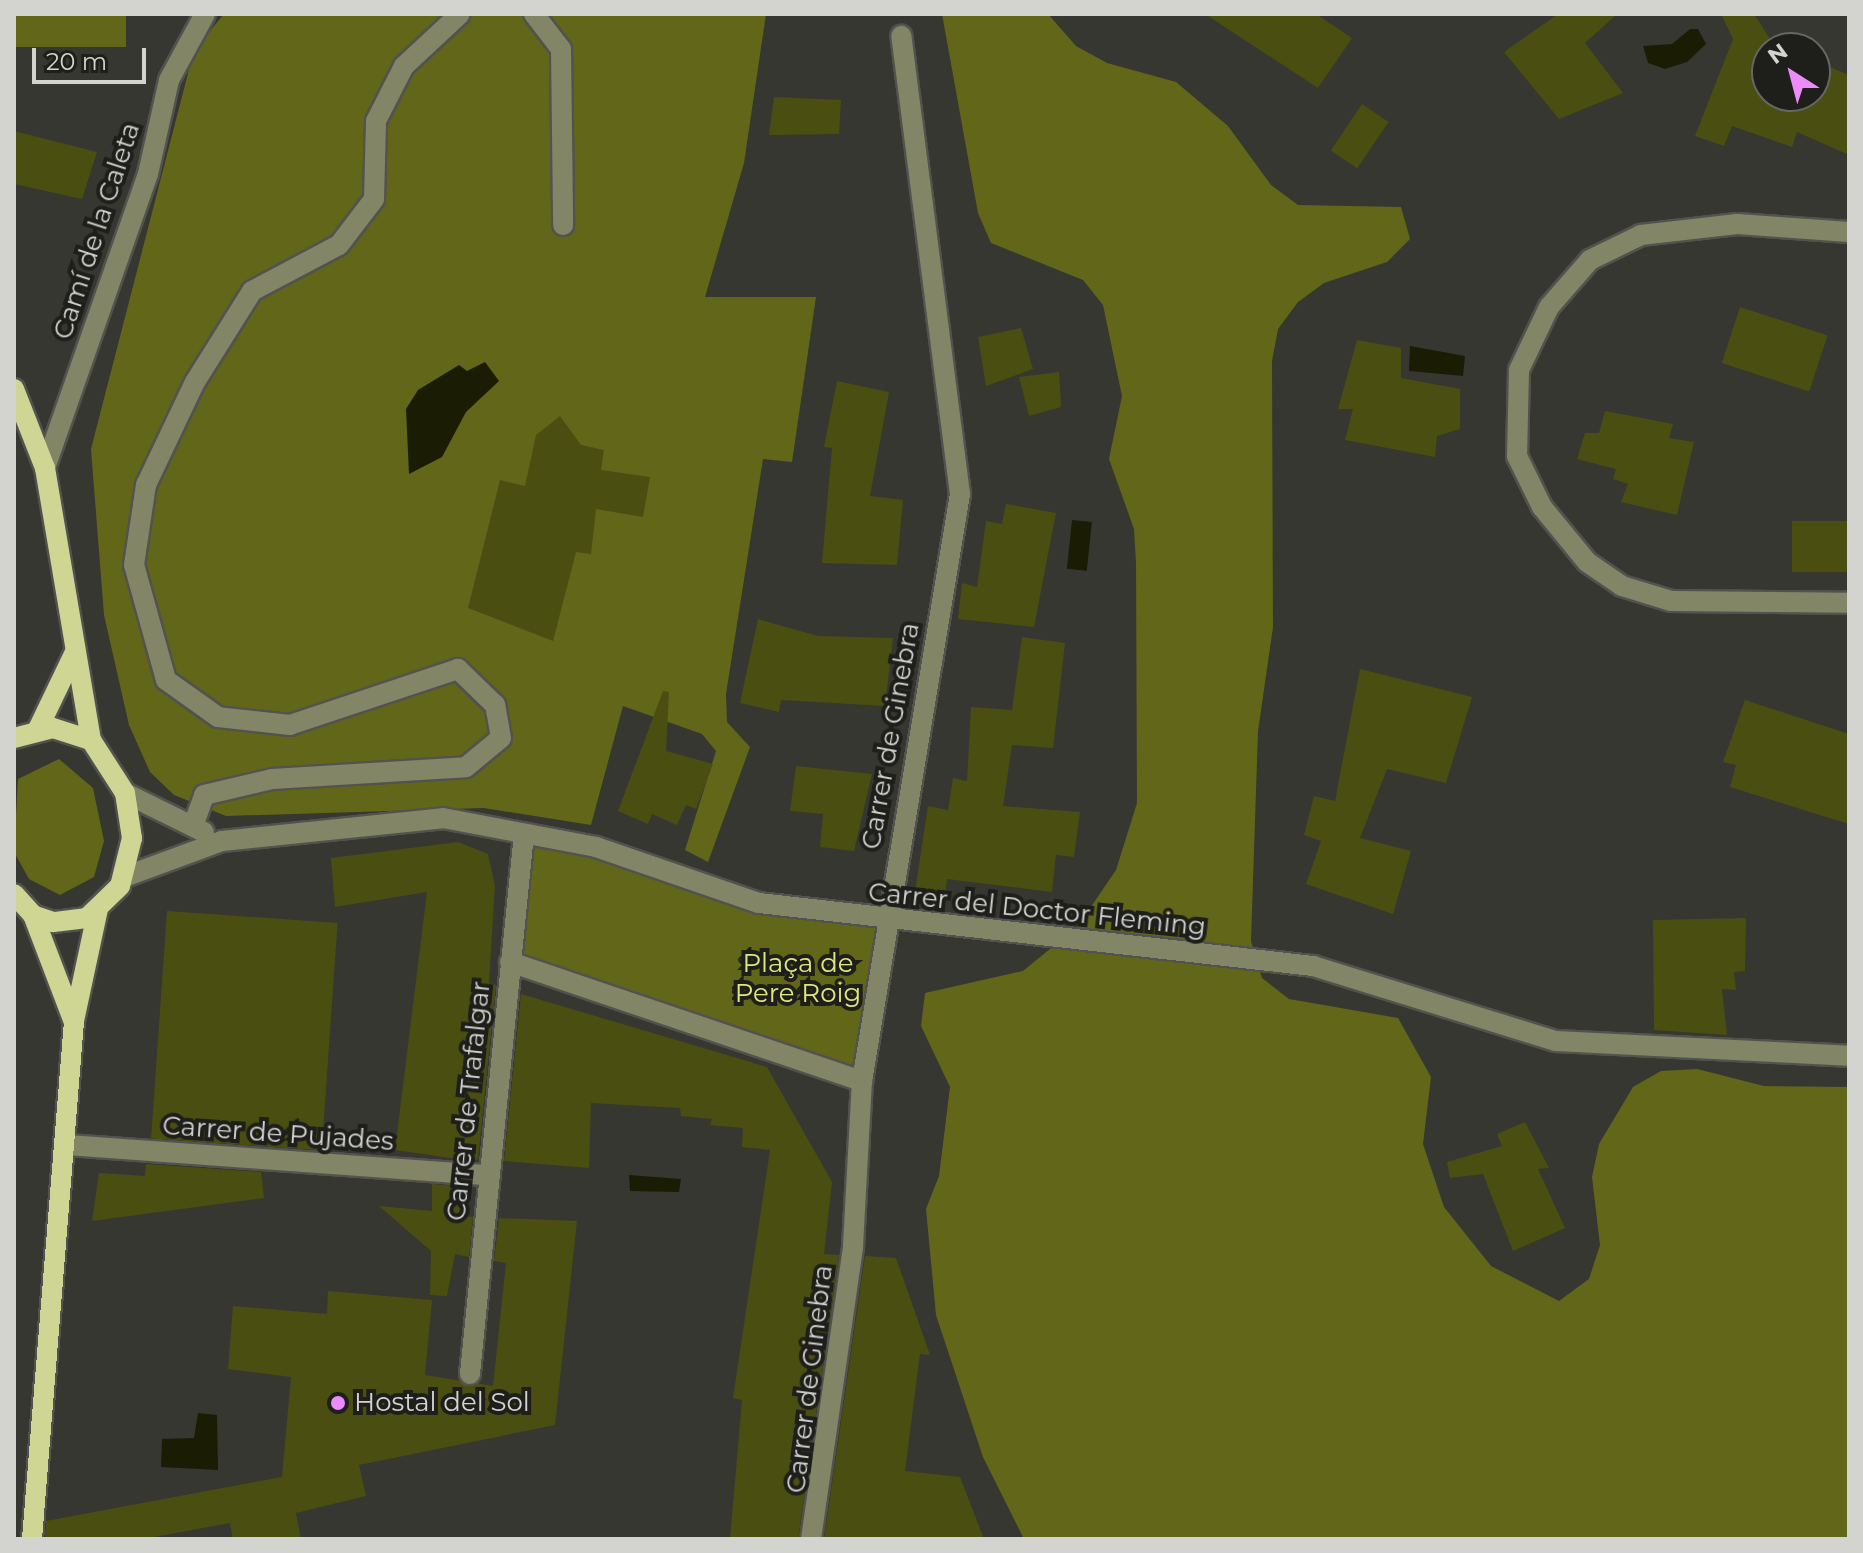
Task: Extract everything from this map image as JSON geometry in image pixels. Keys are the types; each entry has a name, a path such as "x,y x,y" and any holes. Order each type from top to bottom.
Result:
{"main road":[{"path":"14,389 45,468 91,740 125,793 132,838 124,877 98,909 74,920 33,915"},
{"path":"37,731 76,650"},
{"path":"14,738 37,731 73,730 91,740"},
{"path":"14,894 33,915 74,1021"},
{"path":"32,1539 67,1145 74,1021 98,909"}],"street":[{"name":"Camí de la Caleta","path":"45,468 148,174 169,80 205,14"},
{"path":"193,826 204,795 272,779 466,767 501,738 495,705 458,669 290,725 218,717 166,680 134,565 146,485 195,382 252,291 339,245 374,199 376,121 404,66 460,14"},
{"path":"534,14 561,49 563,225"},
{"name":"Carrer de Ginebra","path":"811,1539 853,1246 862,1081 885,922 960,494 901,36"},
{"path":"1849,232 1737,224 1641,235 1590,260 1549,307 1519,370 1517,456 1542,507 1587,562 1622,586 1671,601 1849,603"},
{"path":"125,793 222,841"},
{"name":"Carrer del Doctor Fleming","path":"124,877 222,841 443,818 596,847 759,903 885,922 1313,966 1556,1041 1849,1056"},
{"name":"Carrer de Trafalgar","path":"470,1374 485,1175 524,834"},
{"path":"510,962 862,1081"},
{"name":"Carrer de Pujades","path":"67,1145 485,1175"}],"green space":[{"path":"14,14 126,14 126,47 14,47"},
{"path":"224,14 766,14 744,163 705,297 816,297 792,462 763,459 726,694 727,722 750,747 708,862 685,850 716,751 702,734 623,706 591,825 484,808 226,816 174,795 150,772 129,725 104,615 91,449 194,50"},
{"path":"942,14 1048,14 1076,46 1107,63 1176,82 1228,126 1271,185 1298,205 1401,207 1410,239 1387,262 1324,283 1298,302 1278,329 1272,361 1273,627 1258,731 1251,941 1262,978 1289,999 1398,1018 1431,1077 1423,1144 1444,1207 1491,1266 1559,1301 1589,1279 1600,1245 1592,1177 1599,1144 1633,1087 1661,1071 1697,1069 1764,1086 1849,1087 1849,1539 1024,1539 983,1457 936,1315 926,1209 939,1176 950,1087 921,1026 925,993 1023,971 1078,926 1116,870 1137,803 1136,563 1134,529 1109,459 1122,396 1103,305 1083,280 991,243 978,213"},
{"path":"59,759 93,788 104,841 94,877 60,895 29,879 14,852 18,779"},
{"name":"Plaça de Pere Roig","path":"524,834 885,922 862,1081 510,962"}],"shaded area":[{"path":"1690,29 1698,29 1706,44 1687,62 1665,69 1648,63 1643,46 1672,44"},
{"path":"1410,346 1465,356 1463,376 1409,371"},
{"path":"485,362 499,381 466,412 442,457 409,474 406,409 418,390 459,365 467,371"},
{"path":"1072,520 1092,522 1087,571 1067,569"},
{"path":"629,1175 681,1179 679,1192 630,1191"},
{"path":"198,1413 217,1415 218,1470 161,1467 162,1439 194,1438"}],"building":[{"path":"1205,14 1316,14 1352,38 1318,88"},
{"path":"1558,14 1617,14 1585,43 1623,93 1559,119 1504,52"},
{"path":"1721,14 1754,14 1766,32 1751,32 1751,112 1831,112 1831,68 1849,75 1849,155 1797,132 1792,147 1732,126 1724,146 1695,136 1733,39"},
{"path":"774,97 841,100 839,134 769,135"},
{"path":"1362,104 1389,122 1357,168 1331,150"},
{"path":"14,131 97,152 82,199 14,184"},
{"path":"1740,307 1827,335 1809,392 1722,363"},
{"path":"1021,328 1033,369 986,386 978,337"},
{"path":"1357,340 1401,348 1401,378 1460,389 1460,429 1437,436 1435,457 1345,440 1353,409 1338,409"},
{"path":"1059,372 1061,407 1029,416 1019,377"},
{"path":"837,381 889,392 870,496 903,500 897,565 822,563 832,448 824,447"},
{"path":"1605,411 1673,424 1669,438 1694,442 1677,515 1621,502 1628,484 1613,479 1616,469 1577,459 1585,433 1599,433"},
{"path":"560,416 581,445 604,450 601,470 650,477 643,517 596,509 591,554 576,552 553,641 468,608 500,480 525,486 536,435"},
{"path":"1006,504 1056,513 1034,627 958,619 962,583 977,587 986,521 1002,524"},
{"path":"1792,521 1849,521 1849,572 1792,572"},
{"path":"758,619 818,636 893,638 885,706 781,700 779,712 740,703"},
{"path":"1022,637 1065,643 1053,748 1012,745 1003,806 1080,812 1074,857 1056,855 1052,892 947,879 943,908 913,905 928,806 948,810 953,778 967,781 971,707 1012,710"},
{"path":"1360,669 1472,697 1446,783 1387,769 1360,838 1411,851 1393,914 1306,884 1321,841 1304,835 1314,796 1335,801"},
{"path":"663,691 669,692 666,751 713,764 696,809 686,805 677,825 652,814 648,824 618,811"},
{"path":"1745,700 1849,734 1849,824 1730,787 1736,765 1723,762"},
{"path":"796,766 872,774 854,851 820,847 823,814 790,811"},
{"path":"458,842 488,854 495,886 489,983 496,985 478,1159 472,1161 395,1150 427,892 335,907 331,858"},
{"path":"167,911 338,923 322,1150 151,1138"},
{"path":"1746,918 1745,971 1734,972 1736,990 1722,989 1727,1035 1654,1030 1653,920"},
{"path":"521,994 767,1067 832,1182 824,1254 839,1255 798,1539 730,1539 742,1400 733,1398 770,1150 742,1147 743,1128 710,1125 712,1119 681,1116 680,1108 591,1103 589,1168 504,1161"},
{"path":"1525,1122 1549,1168 1538,1169 1565,1228 1513,1251 1483,1174 1450,1178 1447,1162 1502,1146 1497,1134"},
{"path":"146,1164 261,1172 264,1198 92,1221 99,1173 145,1176"},
{"path":"432,1184 467,1187 462,1216 473,1217 469,1257 455,1254 447,1296 430,1295 431,1251 379,1206 432,1211"},
{"path":"499,1218 577,1221 555,1425 359,1465 366,1496 296,1513 301,1539 233,1539 230,1523 143,1539 45,1539 46,1521 282,1477 291,1377 228,1369 233,1306 327,1314 328,1291 432,1300 425,1375 493,1386 506,1263 494,1261"},
{"path":"865,1256 896,1258 930,1355 920,1354 905,1471 960,1477 984,1539 824,1539"}],"place":[{"name":"Hostal del Sol","path":"338,1403"}]}
